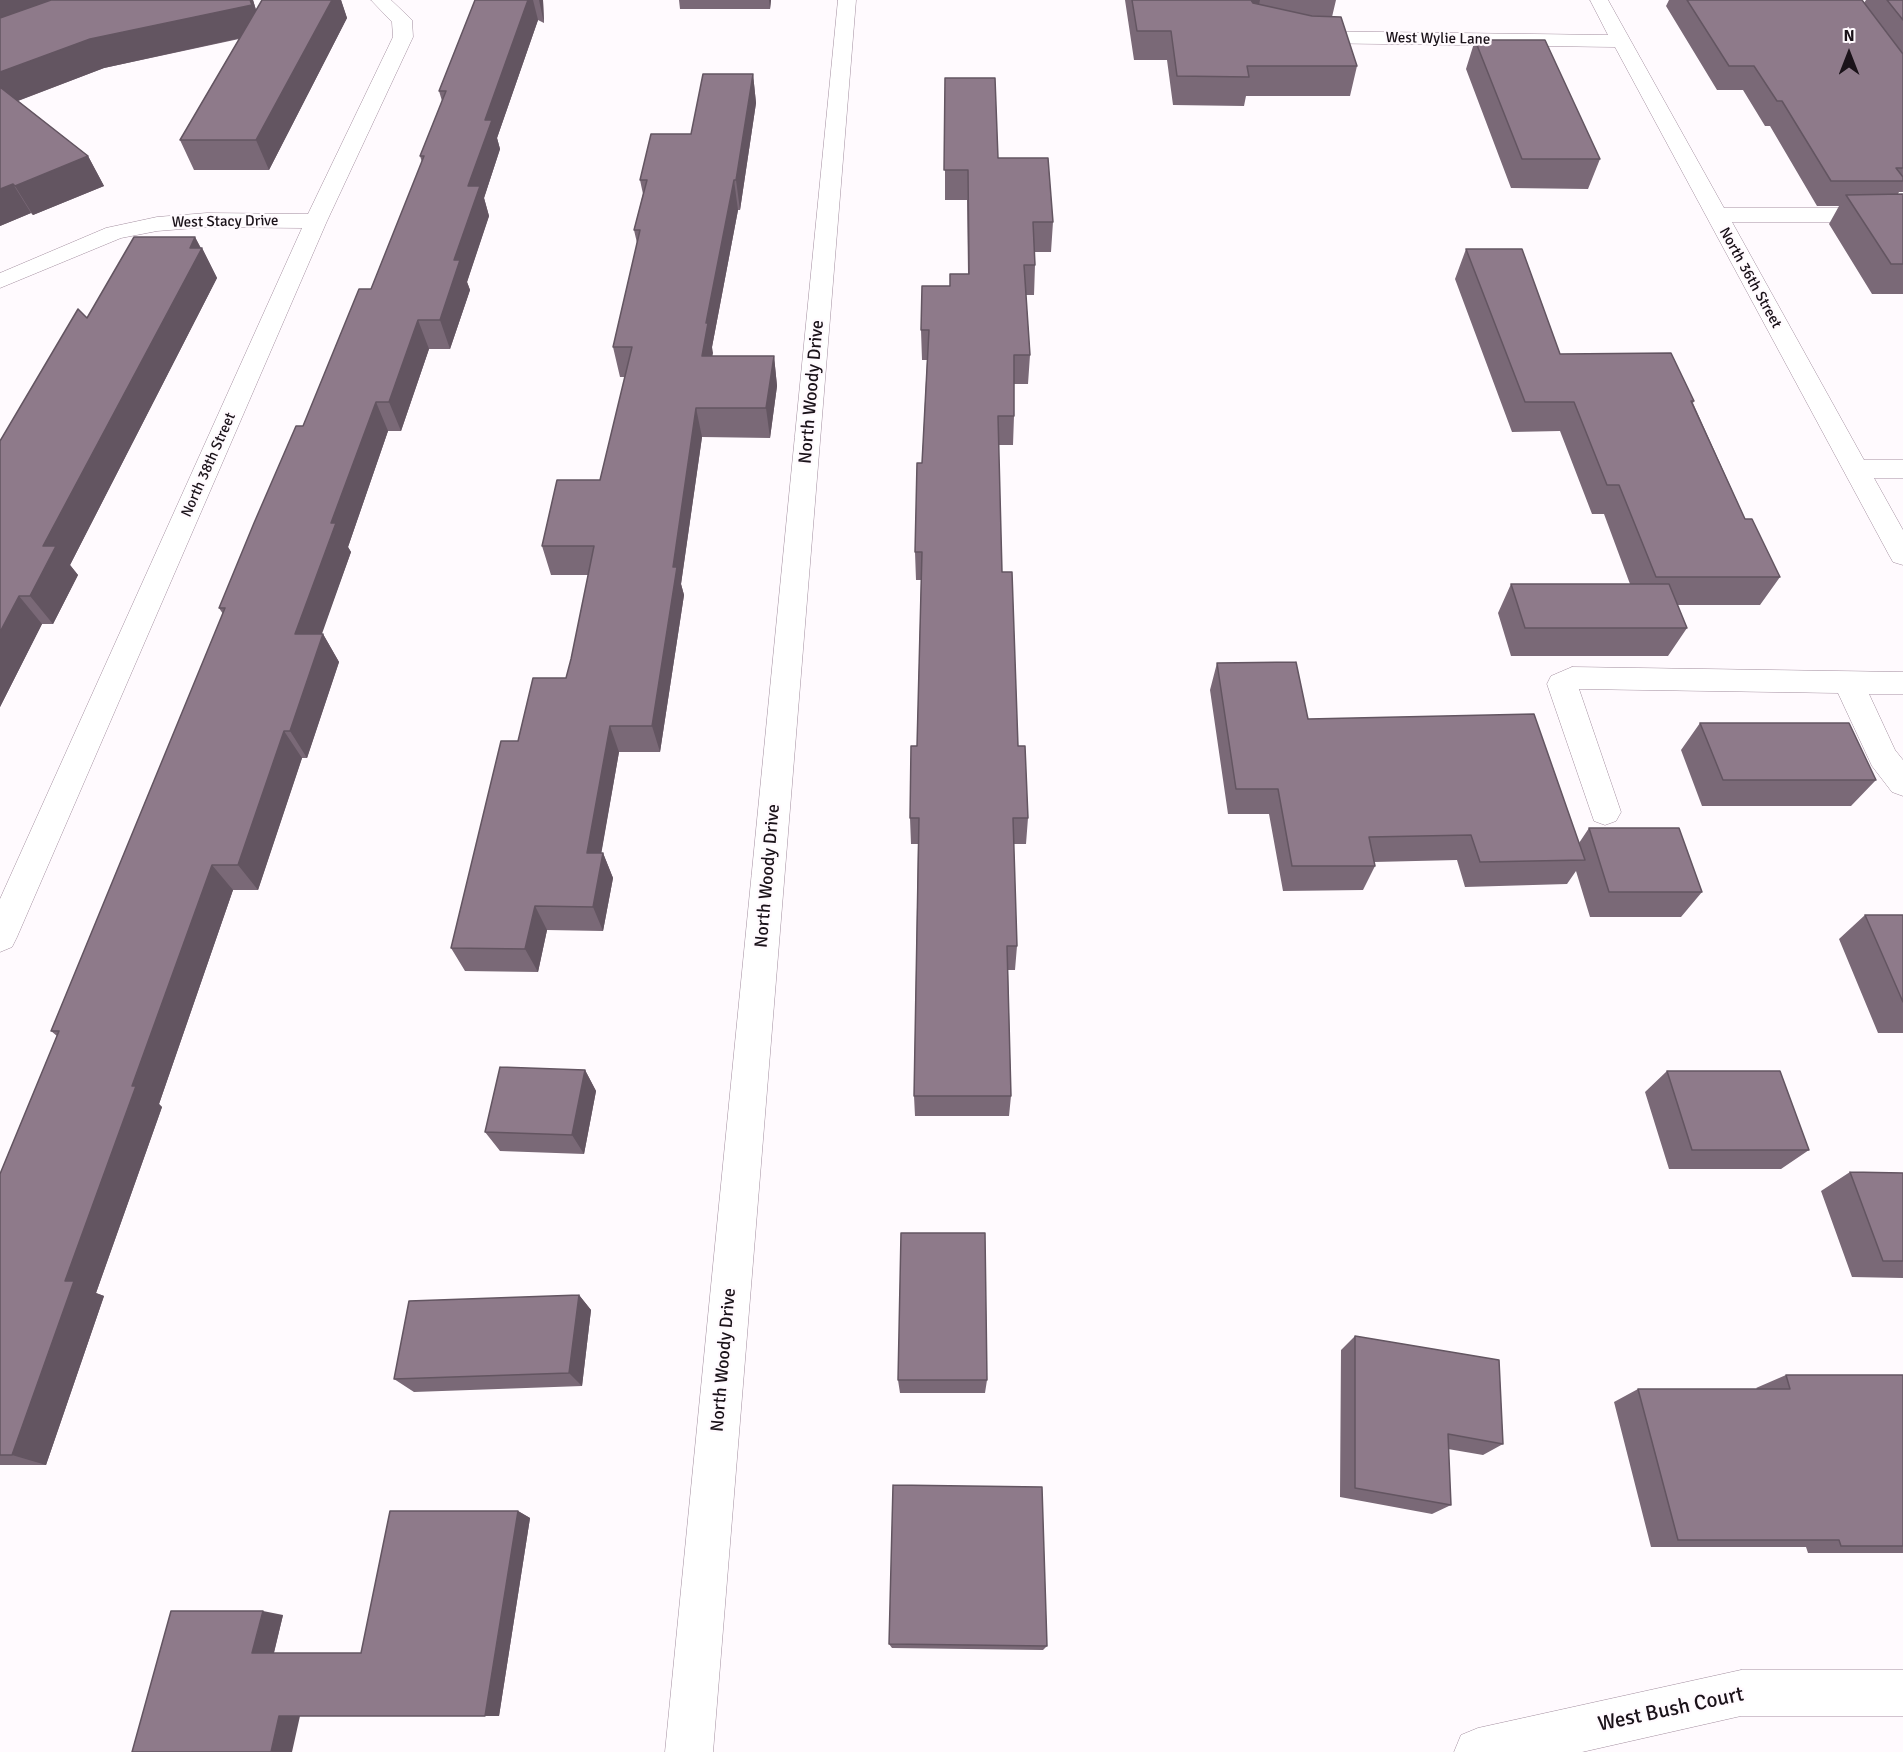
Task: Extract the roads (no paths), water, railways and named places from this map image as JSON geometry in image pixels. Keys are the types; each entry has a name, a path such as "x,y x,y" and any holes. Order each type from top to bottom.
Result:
{"street":[{"name":"North 38th Street","path":"0,937 316,222 403,37 402,20 380,0"},
{"name":"North Woody Drive","path":"689,1752 847,0"},
{"name":"North 36th Street","path":"1599,0 1903,555"},
{"name":"West Wylie Lane","path":"1286,33 1306,37 1621,41"},
{"path":"1715,215 1903,215"},
{"name":"West Stacy Drive","path":"0,281 114,233 157,224 207,220 316,222"},
{"path":"1855,469 1903,469"},
{"path":"1605,812 1562,684 1572,678 1903,683"},
{"path":"1848,682 1883,757 1903,783"},
{"name":"West Bush Court","path":"1478,1752 1741,1693 1903,1693"}]}
